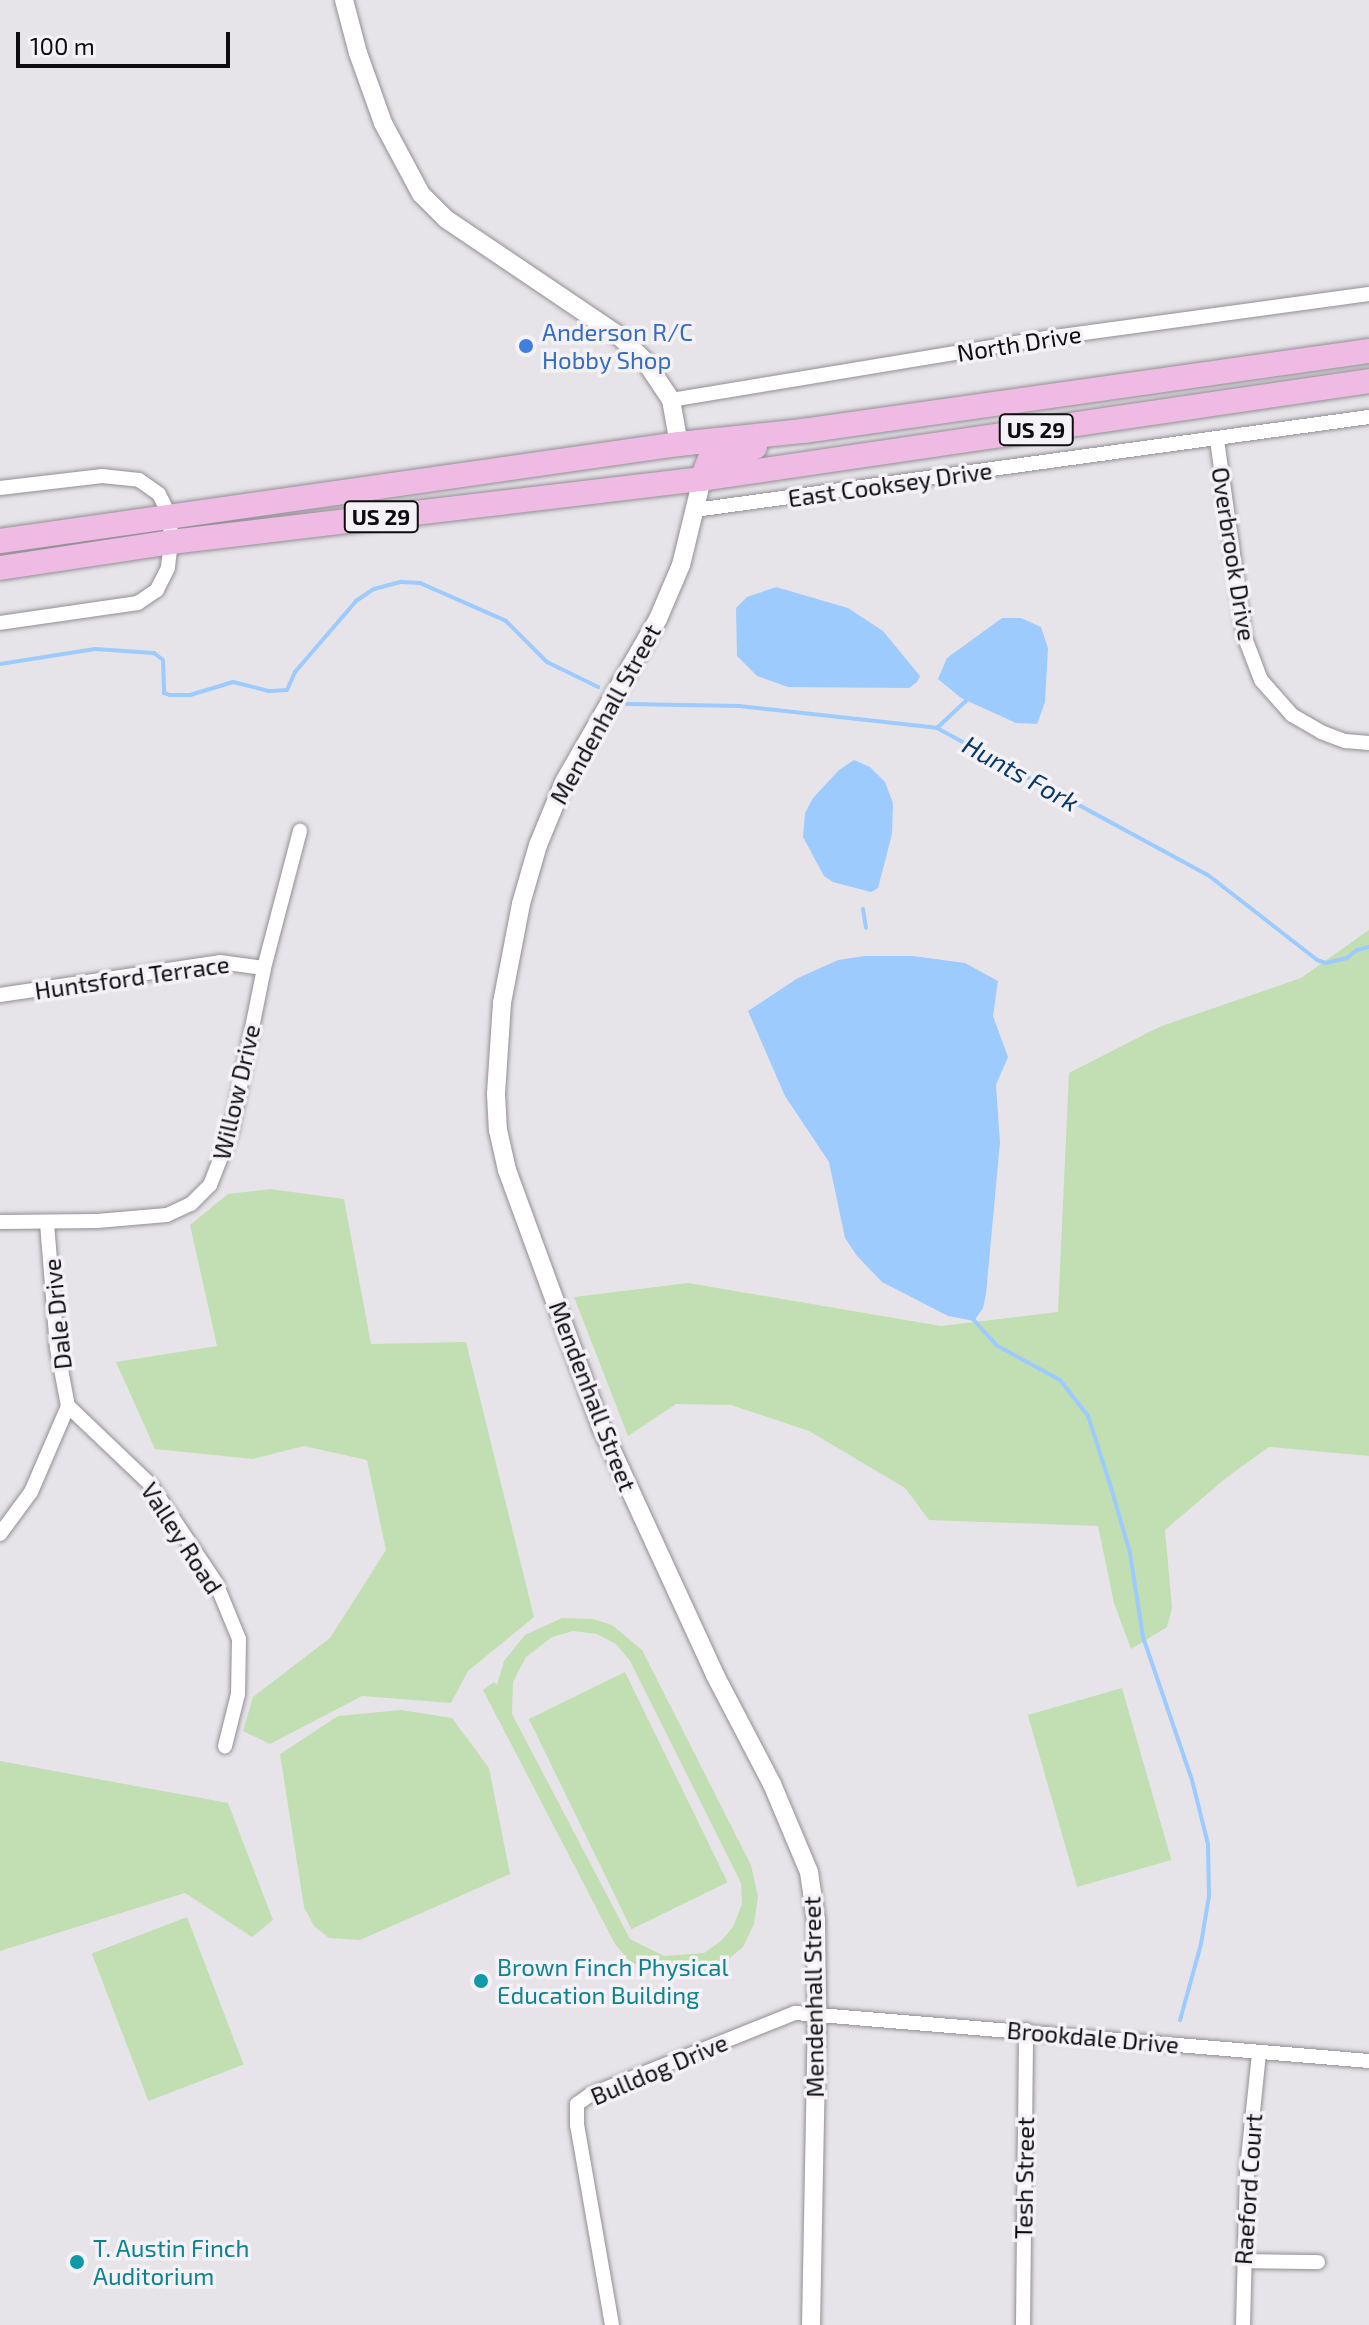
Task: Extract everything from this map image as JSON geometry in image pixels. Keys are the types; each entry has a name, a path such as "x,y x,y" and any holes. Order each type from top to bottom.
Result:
{"highway":[{"name":"US 29","path":"0,541 679,444 803,431 1369,351"},
{"name":"US 29","path":"0,568 171,542 702,479 1369,381"},
{"path":"702,479 709,461 803,431"},
{"path":"540,497 622,465 673,457 679,444"}],"street":[{"path":"344,0 358,53 383,123 421,194 446,219 618,335 645,361 671,400 679,444"},
{"name":"North Drive","path":"671,400 1047,338 1369,294"},
{"name":"East Cooksey Drive","path":"695,510 1369,417"},
{"name":"Overbrook Drive","path":"1217,440 1245,638 1261,680 1292,715 1321,732 1345,741 1369,743"},
{"path":"0,488 102,476 139,480 159,494 170,517 171,542 168,568 157,590 138,603 0,623"},
{"name":"Mendenhall Street","path":"702,479 681,565 658,619 564,782 538,845 521,904 502,1003 496,1094 498,1130 507,1170 602,1429 715,1675 772,1784 809,1872 816,1920 817,2014 811,2325"},
{"name":"Willow Drive","path":"0,1222 47,1223 167,1215 191,1204 210,1185 231,1132 264,968 300,831"},
{"name":"Huntsford Terrace","path":"0,995 220,962 264,968"},
{"name":"Dale Drive","path":"47,1223 57,1348 68,1406"},
{"path":"0,1534 31,1492 68,1406"},
{"name":"Valley Road","path":"68,1406 150,1484 216,1583 239,1641 238,1694 225,1746"},
{"name":"Bulldog Drive","path":"612,2325 577,2125 577,2104 590,2095 795,2013 817,2014"},
{"name":"Brookdale Drive","path":"817,2014 1369,2061"},
{"name":"Tesh Street","path":"1023,2325 1026,2030"},
{"name":"Raeford Court","path":"1243,2325 1247,2168 1259,2053"},
{"path":"1243,2261 1318,2262"}],"green space":[{"path":"1369,930 1369,1456 1269,1447 1226,1478 1165,1530 1172,1608 1167,1627 1131,1649 1114,1603 1098,1526 929,1520 905,1488 809,1431 731,1405 676,1404 628,1436 574,1297 688,1283 941,1326 1058,1312 1069,1073 1159,1027 1301,978"},
{"path":"270,1189 344,1199 371,1344 466,1342 534,1617 468,1671 451,1703 362,1696 270,1744 243,1731 253,1697 330,1638 386,1550 367,1460 304,1446 253,1459 155,1449 116,1362 217,1346 190,1225 228,1194"},
{"path":"562,1618 593,1619 612,1625 642,1650 751,1865 758,1897 754,1924 743,1947 714,1971 697,1977 663,1977 629,1961 615,1944 483,1690 494,1682 497,1685 504,1661 525,1635","holes":["573,1631 597,1634 616,1644 630,1661 741,1883 742,1904 733,1927 721,1941 704,1953 664,1956 630,1939 512,1714 513,1682 526,1657 552,1637"]},
{"path":"625,1672 728,1882 631,1929 529,1719"},
{"path":"1122,1688 1171,1860 1077,1887 1028,1715"},
{"path":"401,1710 452,1718 489,1768 510,1874 360,1940 329,1938 314,1926 304,1907 280,1754 338,1716"},
{"path":"0,1761 228,1803 273,1920 252,1937 185,1893 0,1951"},
{"path":"187,1917 244,2065 148,2101 92,1954"}],"water":[{"path":"776,587 848,608 883,631 920,676 917,682 909,688 788,687 757,676 737,656 736,608 747,597"},
{"path":"1002,618 1021,618 1041,627 1048,648 1045,702 1037,724 1016,723 961,698 938,679 947,658"},
{"path":"854,760 870,767 885,782 893,803 892,834 878,888 871,892 833,882 824,876 803,837 805,813 813,798 839,770"},
{"path":"865,956 913,956 965,963 998,981 993,1016 1008,1057 996,1085 1000,1142 986,1294 983,1308 974,1321 948,1316 882,1282 857,1256 845,1238 829,1162 785,1096 748,1011 798,978 838,960"}],"waterway":[{"name":"Hunts Fork","path":"0,664 95,649 154,653 163,660 164,693 170,695 190,695 233,682 270,691 287,690 295,672 356,601 374,589 401,582 420,583 506,621 547,662 598,687"},
{"path":"937,728 968,699"},
{"name":"Hunts Fork","path":"627,704 739,706 937,728 1208,875 1317,960 1326,963 1347,958 1357,950 1369,947"},
{"path":"863,909 866,928"},
{"path":"972,1318 996,1345 1060,1380 1088,1416 1110,1484 1130,1553 1143,1637 1192,1780 1208,1844 1209,1896 1201,1944 1180,2020"}],"place":[{"name":"Anderson R/C Hobby Shop","path":"526,346"},
{"name":"Brown Finch Physical Education Building","path":"481,1981"},
{"name":"T. Austin Finch Auditorium","path":"77,2262"}]}
